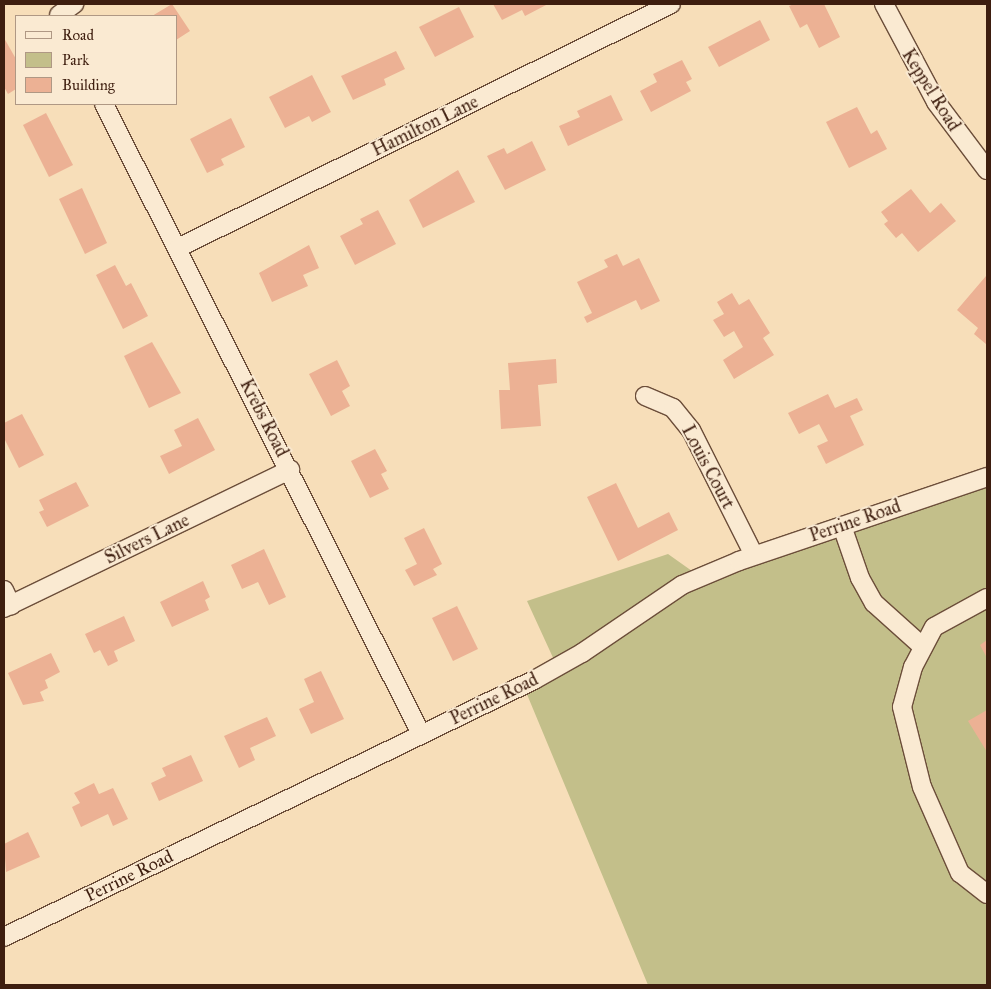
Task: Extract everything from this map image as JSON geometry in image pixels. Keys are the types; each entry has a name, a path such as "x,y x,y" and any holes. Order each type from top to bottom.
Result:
{"street":[{"path":"57,12 74,4"},
{"name":"Hamilton Lane","path":"178,248 672,4"},
{"name":"Keppel Road","path":"884,4 936,102 987,170"},
{"name":"Krebs Road","path":"105,105 290,470 421,734"},
{"name":"Louis Court","path":"645,396 673,408 691,430 754,555"},
{"name":"Silvers Lane","path":"6,601 290,470"},
{"name":"Perrine Road","path":"4,937 421,734 582,653 682,585 754,555 987,477"},
{"path":"842,526 860,578 874,603 922,646"},
{"path":"987,598 934,627 922,646 902,707 911,752 960,873 987,894"}],"green space":[{"path":"987,477 987,985 648,985 521,680 555,662 527,601 668,554 699,576"}],"building":[{"path":"172,4 190,31 178,39 178,15 154,15"},
{"path":"493,4 548,4 525,16 522,10 502,20"},
{"path":"794,4 824,4 840,37 819,48 807,24 800,28 789,6"},
{"path":"459,7 474,37 435,57 419,27"},
{"path":"760,20 770,40 719,67 708,47"},
{"path":"4,38 15,57 15,90 8,94 4,87"},
{"path":"396,51 405,69 384,79 386,85 353,100 341,76"},
{"path":"682,60 692,79 686,82 691,91 651,112 640,91 657,82 653,74"},
{"path":"312,75 331,112 312,122 309,116 285,128 269,97"},
{"path":"611,95 623,120 568,146 559,126 580,117 577,111"},
{"path":"857,107 871,134 877,130 887,149 849,168 826,122"},
{"path":"46,113 73,165 49,177 23,125"},
{"path":"231,118 245,147 221,159 224,165 207,173 190,139"},
{"path":"532,141 546,170 505,190 487,156 504,148 507,154"},
{"path":"458,170 475,202 423,228 409,200"},
{"path":"82,188 107,243 85,254 59,199"},
{"path":"911,189 930,213 941,203 956,221 918,252 902,233 896,238 884,224 888,221 881,212"},
{"path":"378,210 396,244 355,265 340,236 363,224 360,219"},
{"path":"309,245 319,268 303,275 308,286 272,302 259,273"},
{"path":"617,254 623,266 639,258 660,301 641,310 636,300 587,323 584,317 592,313 577,282 608,267 604,260"},
{"path":"115,265 126,286 131,283 148,316 123,329 96,275"},
{"path":"986,276 986,344 974,334 978,328 957,310"},
{"path":"732,293 739,305 749,299 770,333 763,338 774,355 734,379 723,360 743,347 734,331 724,337 713,320 724,314 717,302"},
{"path":"152,342 181,393 149,408 124,356"},
{"path":"556,359 557,383 538,385 541,426 501,429 499,390 510,390 508,363"},
{"path":"337,360 350,386 342,391 350,406 331,416 309,374"},
{"path":"828,394 835,408 857,398 863,410 850,416 864,445 826,464 817,446 828,441 819,424 799,434 788,413"},
{"path":"22,414 44,455 19,468 4,438 4,423"},
{"path":"198,418 215,450 169,474 160,456 182,446 174,430"},
{"path":"375,449 387,471 381,474 389,489 370,498 351,461"},
{"path":"76,482 89,506 47,527 39,512 44,510 39,500"},
{"path":"616,483 638,528 669,512 678,530 618,561 587,497"},
{"path":"424,528 442,564 433,569 437,575 414,586 405,570 417,564 404,538"},
{"path":"264,549 286,597 269,605 258,582 242,589 231,565"},
{"path":"203,581 210,597 205,600 209,610 172,627 160,602"},
{"path":"457,606 478,649 453,661 432,618"},
{"path":"124,616 135,641 114,651 118,661 108,666 100,650 94,653 85,634"},
{"path":"987,640 987,658 980,645"},
{"path":"51,653 60,672 45,680 48,688 40,692 44,701 23,705 8,673"},
{"path":"321,671 344,719 311,734 299,709 314,702 304,679"},
{"path":"987,710 987,752 968,721"},
{"path":"267,717 276,736 250,748 255,760 239,768 224,736"},
{"path":"191,755 203,781 159,801 151,783 166,776 162,768"},
{"path":"94,783 99,794 113,788 128,819 113,826 108,814 81,827 72,807 80,803 74,793"},
{"path":"28,832 40,857 6,872 4,844"}]}
